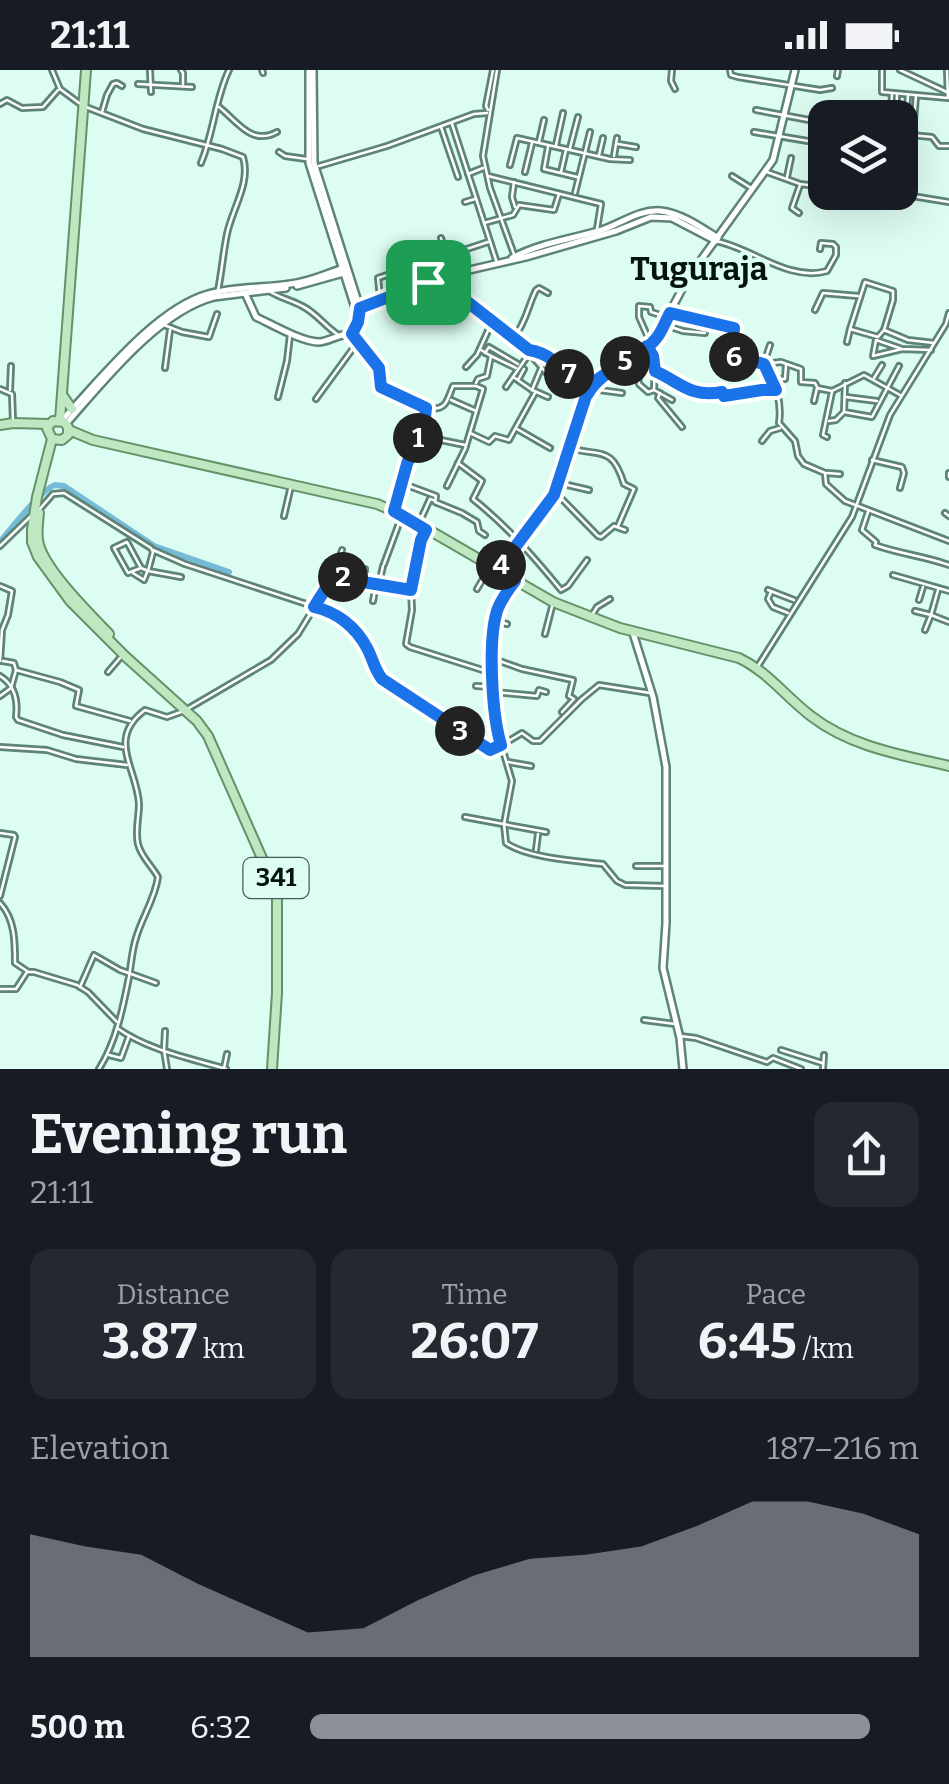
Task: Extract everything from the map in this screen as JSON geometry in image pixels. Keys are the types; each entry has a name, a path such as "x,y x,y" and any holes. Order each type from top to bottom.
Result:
{"main road":[{"path":"58,429 86,70"},
{"path":"63,396 72,410"},
{"path":"0,425 32,424 58,429 378,504 553,602 632,631 740,658 758,666 825,726 876,750 949,766"},
{"name":"341","path":"58,429 39,498 32,542 38,557 70,601 138,664"},
{"name":"341","path":"39,498 38,543 76,599 138,664 201,717 212,734 277,899 282,993 275,1069"}],"street":[{"path":"52,70 60,89 102,114 142,130 243,158 244,182 227,233 218,292"},
{"path":"150,70 150,92"},
{"path":"181,70 183,86"},
{"path":"201,163 228,72 217,70"},
{"path":"311,70 312,165 356,311 350,333"},
{"path":"494,70 482,152 513,259"},
{"path":"672,70 675,89"},
{"path":"730,70 735,77 820,90 832,88"},
{"path":"477,588 555,492 589,392 601,377 660,333 688,278 766,172 776,154 795,70"},
{"path":"882,70 881,91 948,98 947,70"},
{"path":"900,70 948,92"},
{"path":"102,114 108,91 113,84 122,86"},
{"path":"138,84 192,87"},
{"path":"1,102 43,107 60,89"},
{"path":"893,100 894,93"},
{"path":"894,93 895,100"},
{"path":"907,100 908,94"},
{"path":"916,95 916,100"},
{"path":"218,106 247,133 268,136 277,132"},
{"path":"756,110 808,120"},
{"path":"278,152 312,165 489,112"},
{"path":"556,147 564,112"},
{"path":"561,174 578,117"},
{"path":"539,143 544,120"},
{"path":"452,123 497,263"},
{"path":"441,126 458,177"},
{"path":"575,196 590,132"},
{"path":"754,132 808,141"},
{"path":"918,136 932,137 939,146 949,146"},
{"path":"510,165 516,138 630,160"},
{"path":"598,156 603,138"},
{"path":"613,158 617,140 636,147"},
{"path":"525,172 532,142"},
{"path":"549,145 544,169 579,178"},
{"path":"787,179 791,158"},
{"path":"468,174 484,167"},
{"path":"766,172 808,185"},
{"path":"487,176 601,204 596,231"},
{"path":"732,176 753,189"},
{"path":"514,182 512,197 516,208"},
{"path":"799,213 792,208 800,184"},
{"path":"484,223 512,215 520,205 554,210 559,192"},
{"path":"918,197 949,202"},
{"path":"464,202 476,198"},
{"path":"360,308 450,275 651,217 666,216 765,261 812,274 828,271 836,255 832,244 821,243 820,249"},
{"path":"513,259 534,248 606,231"},
{"path":"441,238 456,293 530,351 558,386"},
{"path":"380,299 377,278 490,241"},
{"path":"401,252 412,287"},
{"path":"58,429 153,325 203,300 345,270"},
{"path":"245,293 256,317 322,342 350,333 358,322 360,308 345,270"},
{"path":"847,342 850,329 859,296 865,282 893,291 884,330 878,336 850,329"},
{"path":"58,429 139,341 202,295 265,289 307,308 339,335"},
{"path":"514,338 526,321 536,290 548,293"},
{"path":"815,310 823,294 859,296"},
{"path":"654,390 653,356 639,306 650,307 651,312 734,328 733,357 765,366"},
{"path":"163,324 208,338 217,314"},
{"path":"758,666 852,517 890,415 949,314"},
{"path":"466,368 493,320"},
{"path":"664,324 683,332 705,333"},
{"path":"165,368 171,329"},
{"path":"884,330 908,340 934,342"},
{"path":"278,397 290,332"},
{"path":"350,333 379,368 381,387 426,408 442,408 450,400 452,386 484,390 448,486"},
{"path":"902,350 876,340 872,356 930,350"},
{"path":"316,399 358,342"},
{"path":"770,345 765,366 776,390 781,427 795,441 804,464 825,473 840,474"},
{"path":"890,352 891,346"},
{"path":"485,353 489,347 518,366"},
{"path":"479,349 526,368 521,379"},
{"path":"506,387 530,351"},
{"path":"530,351 542,353 568,372 580,390 622,393"},
{"path":"636,354 639,384 648,392 654,390 672,400"},
{"path":"476,386 478,378 490,372 491,356"},
{"path":"772,363 801,368 801,389"},
{"path":"776,378 785,379 786,364"},
{"path":"873,380 882,365"},
{"path":"12,366 13,423"},
{"path":"469,432 490,442 495,436 508,440 534,392 542,366"},
{"path":"844,412 871,417 899,366"},
{"path":"655,371 681,387 705,395 776,390"},
{"path":"801,382 832,391 864,375 902,396"},
{"path":"512,377 534,383"},
{"path":"521,379 534,392 548,398"},
{"path":"826,421 836,420 844,412 846,384"},
{"path":"814,401 817,388"},
{"path":"0,389 10,391"},
{"path":"816,434 825,436 832,391"},
{"path":"660,393 658,398 682,427"},
{"path":"846,396 879,402"},
{"path":"450,400 477,411"},
{"path":"372,601 426,408"},
{"path":"762,441 770,431 781,427"},
{"path":"516,428 550,448"},
{"path":"419,436 465,446"},
{"path":"415,446 424,451"},
{"path":"568,447 611,458 623,483 634,489 618,526"},
{"path":"872,460 903,468 900,488"},
{"path":"458,462 482,480 473,499 519,540 561,590 586,560"},
{"path":"825,473 826,484 845,502 949,540"},
{"path":"402,483 436,496 434,501"},
{"path":"558,483 589,490"},
{"path":"284,516 291,484"},
{"path":"555,492 598,536 602,537 611,527 625,530"},
{"path":"0,546 39,498 64,493 153,550 329,610 366,646 382,679 487,749 522,733 533,741 540,740 574,700 569,697 573,680 493,658"},
{"path":"484,535 477,522 430,499 411,590 406,644 493,673"},
{"path":"869,510 863,532 876,546 949,565"},
{"path":"153,550 152,558 148,571 144,580 128,573 114,550 127,542 141,568 148,571 181,577"},
{"path":"100,1069 117,1025 136,938 158,877 137,841 139,806 125,747 126,734 145,710 167,716 187,709 270,660 298,634 333,577 342,550"},
{"path":"152,558 160,560"},
{"path":"132,572 141,568"},
{"path":"364,581 365,569"},
{"path":"892,575 949,590"},
{"path":"333,577 411,590"},
{"path":"515,581 501,602 495,621 493,658 498,734 512,782 504,824 506,843 536,853 603,864 625,885 666,886"},
{"path":"919,600 924,584"},
{"path":"0,586 12,590 2,630 1,661 13,662 16,670 12,688 0,696"},
{"path":"925,630 938,588"},
{"path":"790,613 772,606 769,591 797,601"},
{"path":"591,617 597,607 610,599"},
{"path":"545,634 553,602"},
{"path":"915,611 949,622"},
{"path":"495,621 507,624"},
{"path":"632,631 651,693 666,766 663,968 683,1069"},
{"path":"108,672 123,654"},
{"path":"16,670 79,691 76,706 121,715 132,722"},
{"path":"0,676 17,698 18,720 125,747"},
{"path":"566,711 599,685 651,693"},
{"path":"476,686 538,696 539,690 546,692"},
{"path":"0,746 129,765"},
{"path":"507,762 532,766"},
{"path":"465,818 546,832"},
{"path":"0,832 14,835 0,896"},
{"path":"536,853 538,832"},
{"path":"636,866 666,866"},
{"path":"0,903 10,918 15,963 28,971 80,987 129,1036 224,1069 227,1054"},
{"path":"80,987 93,956 156,983"},
{"path":"0,990 16,989 28,971"},
{"path":"644,1020 676,1024"},
{"path":"165,1031 166,1069"},
{"path":"108,1054 121,1058 129,1036"},
{"path":"679,1036 766,1062 772,1058 797,1068"},
{"path":"780,1050 822,1062"},
{"path":"823,1069 824,1055"},
{"path":"784,1069 786,1063"}],"waterway":[{"path":"0,542 42,494 55,485 64,486 154,546 229,572"}],"district":[{"name":"Tuguraja","path":"699,269"}],"route":[{"path":"428,282 360,308 352,334 379,368 381,387 426,408 394,511 426,530 411,590 338,576 333,577 314,607 329,610 343,620 366,646 382,679 490,750 501,745 492,664 495,621 497,610 515,581 498,570 554,495 594,382 647,346 655,371 690,390 705,395 722,392 724,396 776,390 764,364 733,357 734,328 670,313 651,343 594,382 587,395 568,372 542,353 519,343 456,293 448,276 428,282"}]}
